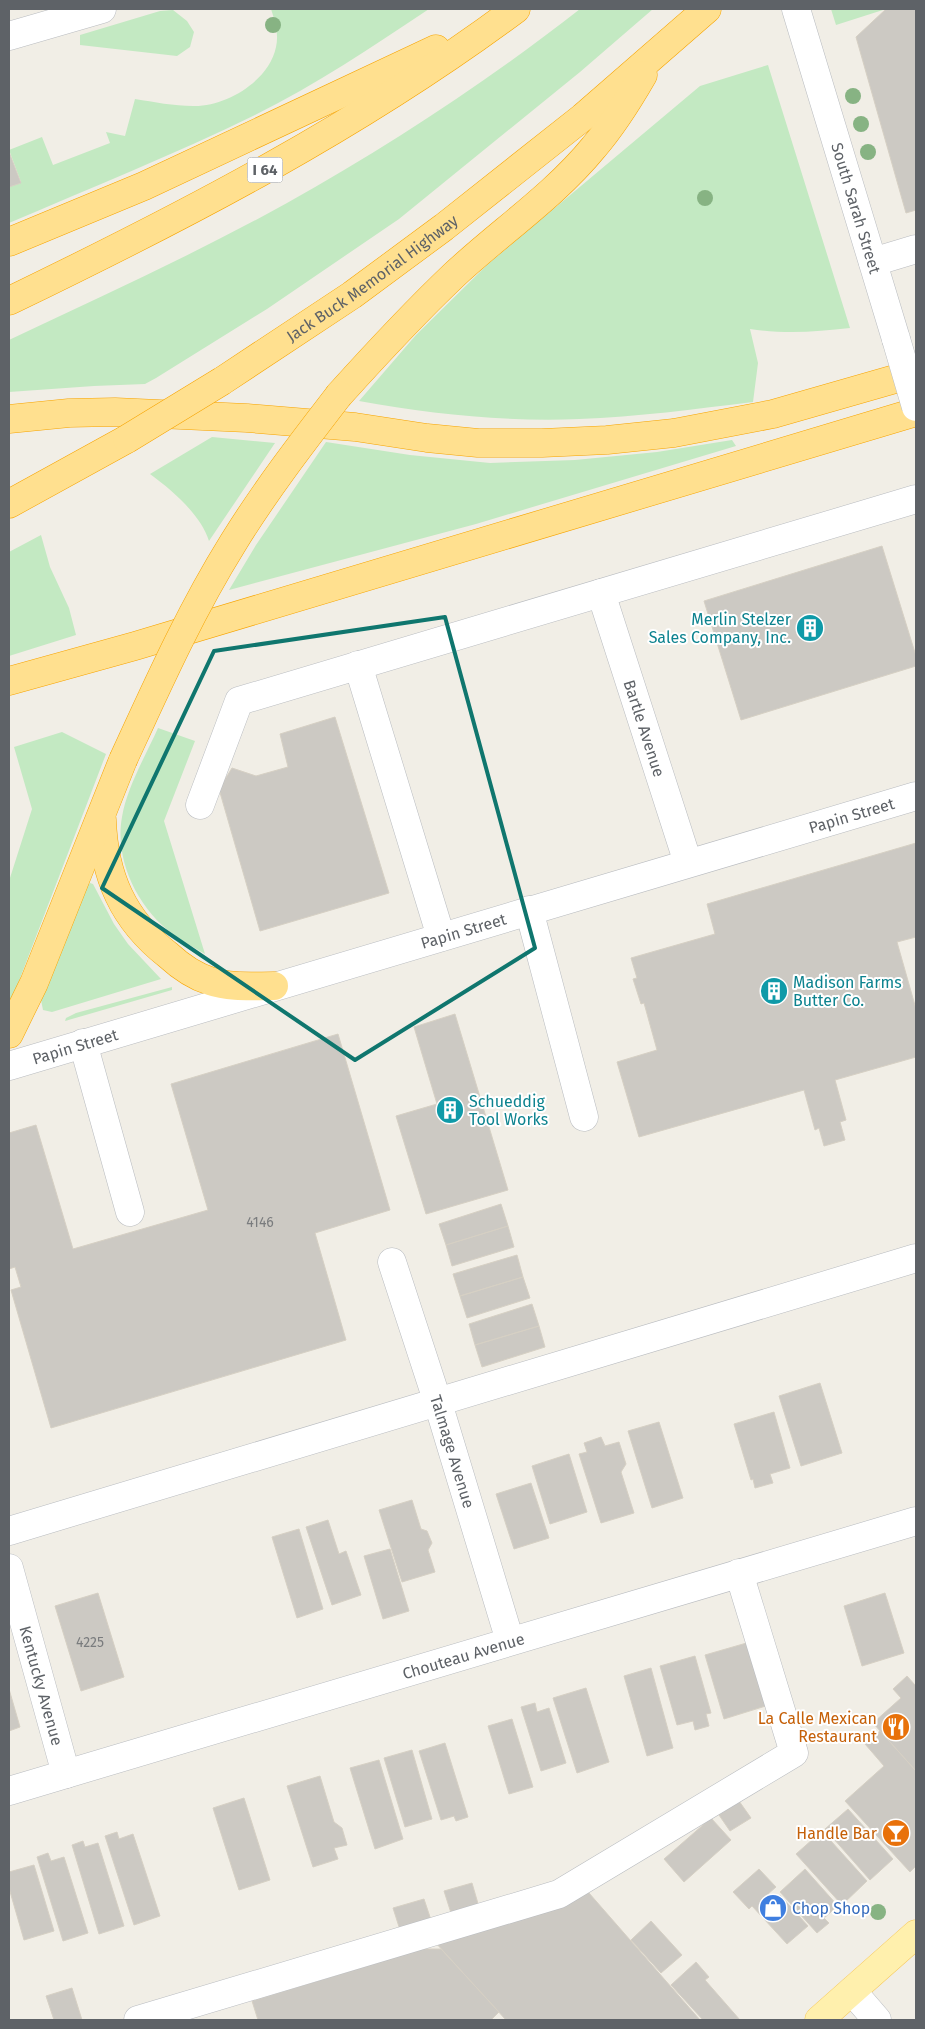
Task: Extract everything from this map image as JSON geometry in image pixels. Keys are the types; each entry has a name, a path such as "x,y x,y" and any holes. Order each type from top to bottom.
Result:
{"highway":[{"path":"9,242 170,174 512,12"},
{"name":"I 64","path":"9,301 113,251 317,141 413,80 512,12"},
{"name":"Jack Buck Memorial Highway","path":"9,504 127,439 222,381 352,295 534,157 701,15"},
{"path":"9,1034 34,984 123,760 172,652 232,545 290,459 339,395 393,336 454,276 566,177 594,148 620,115 655,56"},
{"path":"9,419 69,413 115,412 247,418 355,427 427,438 478,443 588,441 674,433 773,414 916,373"},
{"path":"9,681 135,646 916,412"},
{"path":"102,813 103,844 107,866 117,892 131,918 145,935 178,964 195,975 210,981 238,987 274,986"}],"main road":[{"path":"819,2020 916,1934"}],"street":[{"path":"9,36 102,9"},
{"name":"South Sarah Street","path":"796,9 916,407"},
{"path":"873,262 916,249"},
{"path":"200,805 239,701 916,498"},
{"name":"Bartle Avenue","path":"601,593 688,863"},
{"path":"358,665 441,937"},
{"name":"Papin Street","path":"9,1066 916,796"},
{"path":"529,910 584,1117"},
{"path":"83,1043 130,1212"},
{"path":"9,1531 916,1258"},
{"name":"Talmage Avenue","path":"392,1262 438,1403 510,1641"},
{"name":"Chouteau Avenue","path":"9,1791 916,1521"},
{"name":"Kentucky Avenue","path":"9,1568 66,1774"},
{"path":"138,2020 559,1894 794,1754 740,1574"},
{"path":"852,1991 877,2020"}],"highlighted area":[{"path":"445,617 535,948 355,1060 102,888 214,651"}],"green space":[{"path":"271,9 429,9 322,78 255,115 164,157 9,223 9,187 21,182 9,150 42,137 53,165 110,143 106,132 125,136 135,99 171,105 193,106 219,102 232,97 255,81 265,71 272,59 276,47 277,32"},
{"path":"580,9 653,9 580,72 399,219 267,309 145,384 9,392 9,340 219,239 287,203 363,159 474,87"},
{"path":"831,9 886,9 836,25"},
{"path":"173,10 187,21 194,32 190,47 177,56 80,45 80,35 160,11"},
{"path":"768,65 850,328 800,332 750,329 758,363 753,402 644,415 552,420 469,416 413,410 359,401 416,335 487,265 700,86"},
{"path":"212,437 275,443 209,541 200,522 193,513 176,495 150,474"},
{"path":"732,440 736,446 476,524 229,590 256,545 326,442 410,455 490,463 575,460 657,452"},
{"path":"41,535 50,567 69,608 76,635 9,656 9,552"},
{"path":"158,728 195,741 164,821 205,954 160,924 139,897 125,866 120,833 124,806 132,783"},
{"path":"62,732 106,754 9,1007 9,881 32,809 14,747"},
{"path":"90,883 93,884 114,924 128,944 161,979 52,1012 43,1010 41,1000 86,887"},
{"path":"172,987 172,990 65,1021 66,1018 76,1013"}],"building":[{"path":"886,9 916,9 916,210 906,213 856,37"},
{"path":"9,152 21,183 9,187"},
{"name":"Merlin Stelzer Sales Company, Inc.","path":"882,546 916,656 916,666 741,720 704,601"},
{"path":"335,717 389,893 260,931 219,789 232,768 256,776 288,767 280,734"},
{"name":"Madison Farms Butter Co.","path":"916,843 916,937 897,942 916,1009 916,1057 835,1080 846,1120 840,1122 845,1140 824,1146 819,1128 815,1130 804,1090 639,1137 617,1062 657,1050 644,1003 641,1004 633,979 637,978 631,958 715,934 707,904"},
{"name":"Schueddig Tool Works","path":"455,1014 508,1190 426,1214 396,1116 437,1104 414,1027"},
{"path":"338,1034 390,1210 315,1233 346,1340 51,1428 11,1290 21,1287 15,1267 9,1269 9,1133 36,1125 73,1249 208,1210 171,1084"},
{"path":"501,1204 508,1226 446,1245 439,1224"},
{"path":"508,1226 514,1247 452,1266 446,1245"},
{"path":"517,1255 523,1277 460,1296 453,1274"},
{"path":"523,1277 530,1298 467,1318 460,1296"},
{"path":"532,1304 539,1326 475,1345 469,1324"},
{"path":"539,1326 545,1347 482,1367 475,1345"},
{"path":"820,1383 842,1453 801,1466 779,1396"},
{"path":"774,1412 790,1468 770,1474 773,1483 755,1488 734,1424"},
{"path":"659,1422 683,1498 652,1508 628,1431"},
{"path":"601,1437 605,1446 619,1442 626,1464 621,1472 634,1513 601,1523 579,1454 587,1452 584,1443"},
{"path":"569,1454 587,1512 550,1524 532,1466"},
{"path":"531,1483 549,1538 514,1549 496,1494"},
{"path":"412,1500 421,1529 427,1531 432,1543 428,1550 435,1572 402,1582 379,1510"},
{"path":"328,1520 339,1554 346,1551 361,1595 332,1605 306,1527"},
{"path":"299,1529 323,1609 297,1618 272,1537"},
{"path":"390,1549 409,1611 383,1619 364,1556"},
{"path":"98,1593 124,1677 81,1691 55,1606"},
{"path":"885,1593 904,1653 862,1666 844,1606"},
{"path":"750,1642 769,1705 724,1719 705,1655"},
{"path":"695,1656 711,1713 706,1714 709,1726 695,1730 693,1721 677,1725 660,1666"},
{"path":"651,1668 673,1748 647,1756 624,1676"},
{"name":"La Calle Mexican Restaurant","path":"907,1676 916,1684 916,1771 873,1723 901,1698 893,1689"},
{"path":"586,1688 609,1762 577,1773 553,1698"},
{"path":"9,1689 20,1727 9,1731"},
{"path":"535,1703 537,1712 549,1708 566,1763 541,1771 521,1707"},
{"path":"512,1719 533,1787 509,1794 488,1726"},
{"name":"Handle Bar","path":"880,1731 916,1771 916,1866 910,1872 845,1801 884,1766 865,1744"},
{"path":"445,1743 468,1817 456,1821 454,1816 441,1820 419,1751"},
{"path":"412,1750 432,1819 405,1827 384,1758"},
{"path":"379,1760 403,1839 375,1849 350,1768"},
{"path":"320,1776 334,1822 342,1828 347,1845 334,1848 338,1859 313,1867 287,1786"},
{"path":"244,1798 270,1880 239,1890 213,1808"},
{"path":"739,1801 751,1818 730,1831 719,1815"},
{"path":"848,1809 893,1859 870,1880 825,1829"},
{"path":"711,1818 731,1840 684,1882 664,1859"},
{"path":"822,1831 867,1881 842,1905 796,1854"},
{"path":"117,1832 119,1839 133,1834 160,1916 134,1925 105,1836"},
{"path":"83,1841 85,1847 98,1843 124,1926 99,1934 72,1845"},
{"path":"48,1853 51,1861 64,1857 88,1933 63,1941 37,1857"},
{"path":"34,1865 54,1931 24,1940 9,1888 9,1872"},
{"name":"Chop Shop","path":"759,1869 776,1887 768,1894 774,1900 780,1895 808,1926 787,1944 752,1906 749,1909 733,1892"},
{"path":"805,1869 838,1906 824,1918 829,1923 817,1933 780,1892"},
{"path":"472,1883 479,1907 452,1916 444,1891"},
{"path":"582,1885 700,2020 506,2020 435,1942"},
{"path":"424,1899 432,1923 401,1933 393,1908"},
{"path":"651,1921 682,1955 661,1973 631,1940"},
{"path":"422,1949 441,1949 499,2012 491,2020 258,2020 252,2001"},
{"path":"696,1962 709,1977 705,1980 740,2020 703,2020 671,1985"},
{"path":"72,1988 82,2020 54,2020 46,1996"}],"place":[{"name":"Merlin Stelzer Sales Company, Inc.","path":"810,628"},
{"name":"Madison Farms Butter Co.","path":"774,991"},
{"name":"Schueddig Tool Works","path":"450,1110"},
{"name":"La Calle Mexican Restaurant","path":"896,1727"},
{"name":"Handle Bar","path":"896,1833"},
{"name":"Chop Shop","path":"773,1908"}]}
